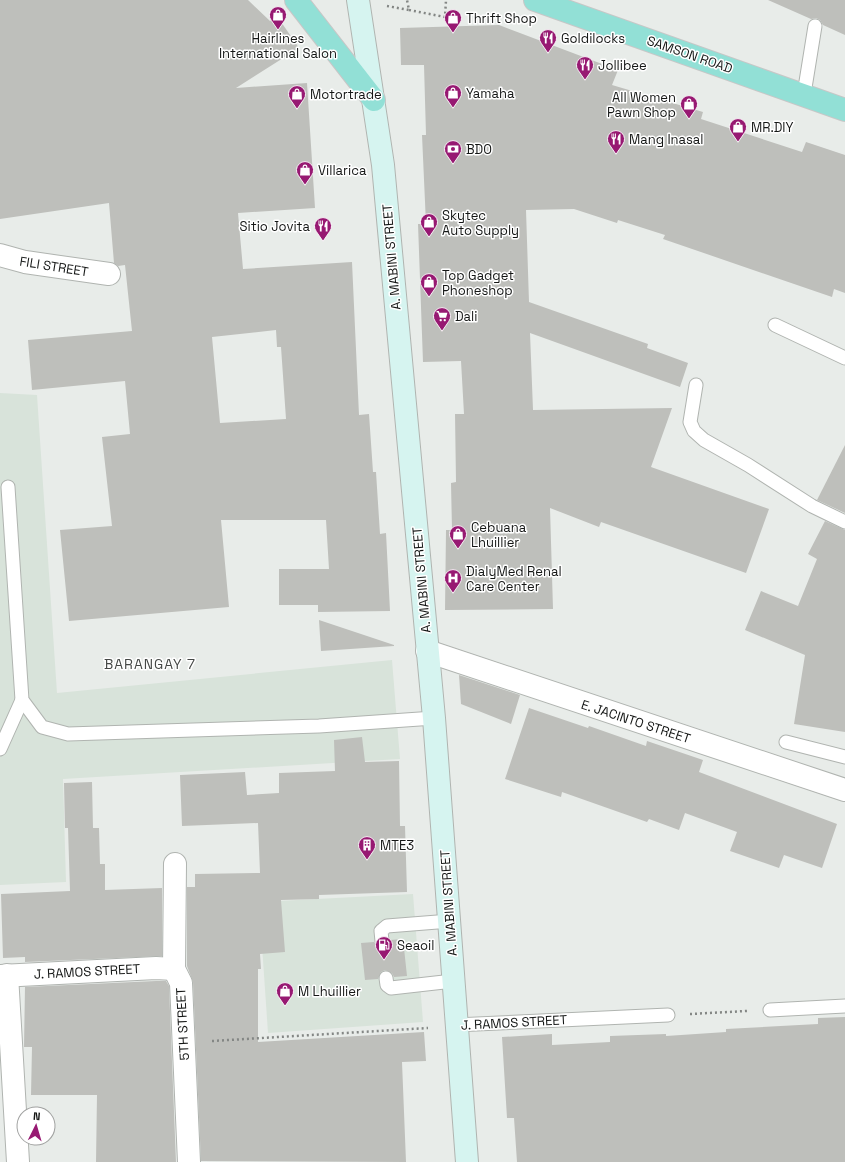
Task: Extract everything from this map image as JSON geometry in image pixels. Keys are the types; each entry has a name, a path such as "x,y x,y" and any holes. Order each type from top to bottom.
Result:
{"highway":[{"path":"296,0 374,100"},
{"name":"SAMSON ROAD","path":"535,0 804,94 845,110"}],"main road":[{"name":"A. MABINI STREET","path":"358,0 383,166 434,718 450,921 455,1025 466,1162"}],"street":[{"name":"FILI STREET","path":"0,255 25,262 109,274"},
{"name":"E. JACINTO STREET","path":"427,651 845,790"},
{"name":"5TH STREET","path":"175,864 174,969 181,983 189,1162"},
{"name":"J. RAMOS STREET","path":"3,976 156,968 174,969"},
{"path":"3,976 12,1152"}],"lane":[{"path":"804,94 815,26"},
{"path":"775,325 845,358"},
{"path":"696,385 690,422 694,431 704,440 748,465 812,506 845,522"},
{"path":"0,749 22,700 8,487"},
{"path":"22,700 42,727 68,734 326,725 434,718"},
{"path":"786,742 845,757"},
{"path":"382,941 381,931 387,926 450,921"},
{"path":"386,978 387,985 391,988 453,980"},
{"path":"770,1010 845,1006"},
{"name":"J. RAMOS STREET","path":"455,1025 668,1015"}],"path":[{"path":"407,0 409,10"},
{"path":"382,4 445,17 446,0"},
{"path":"668,1015 770,1010"},
{"name":"J. RAMOS STREET","path":"183,1043 455,1025"}],"shaded area":[{"path":"0,393 37,395 57,693 392,660 400,759 63,779 66,882 0,885"},
{"path":"413,894 423,1022 268,1033 259,902"}],"building":[{"path":"0,0 248,0 270,21 277,16 299,48 236,88 307,83 315,208 238,213 243,269 352,262 359,415 369,414 373,472 376,472 380,534 386,533 390,611 318,612 318,605 279,605 279,569 329,569 326,520 221,520 229,607 69,621 60,530 112,526 102,437 130,434 125,381 32,390 28,340 132,331 125,265 118,266 114,263 109,203 0,219","holes":["276,330 277,347 281,347 286,419 220,423 212,337"]},
{"path":"768,0 845,0 845,35 823,25 820,20 816,18 811,19"},
{"path":"499,25 618,70 612,85 703,112 701,119 802,152 806,142 845,155 845,293 834,289 832,297 663,239 665,235 618,220 617,223 574,209 526,210 529,302 648,344 647,348 688,363 680,387 530,333 533,410 672,408 651,467 769,509 746,573 601,522 599,527 550,508 553,609 445,610 446,530 452,530 451,483 456,482 455,414 464,414 461,361 423,362 418,224 426,224 422,135 426,135 424,65 401,65 400,28"},
{"path":"845,445 845,513 817,500"},
{"path":"825,521 845,530 845,732 794,724 805,655 745,630 761,591 798,606 817,559 808,554"},
{"path":"319,620 394,645 394,646 321,651"},
{"path":"459,675 520,695 511,724 461,704"},
{"path":"529,708 588,728 589,726 646,746 647,741 703,760 699,772 837,824 822,868 784,855 779,868 730,851 737,832 685,813 679,830 649,819 647,822 562,792 561,797 505,779"},
{"path":"362,737 365,762 399,761 400,826 405,826 407,892 319,895 319,899 281,900 285,952 260,954 261,969 258,969 258,1042 424,1032 426,1061 402,1062 406,1162 201,1161 193,982 187,966 187,887 195,887 195,874 260,873 258,823 182,826 180,775 245,772 247,795 279,793 279,773 335,771 334,740"},
{"path":"92,782 93,828 99,828 100,864 105,864 105,890 162,888 162,956 25,962 25,957 3,958 1,894 70,891 68,828 65,828 64,783"},
{"name":"Seaoil","path":"403,939 407,976 394,977 392,973 385,970 381,972 378,979 365,980 361,943 374,942 378,948 383,949 389,945 390,940"},
{"path":"166,981 169,986 176,1162 96,1162 97,1095 31,1095 32,1047 24,1047 25,987"},
{"path":"845,1017 845,1162 517,1162 514,1118 507,1118 502,1037 552,1034 552,1045 610,1042 610,1036 666,1034 666,1036 726,1032 726,1029 818,1024 818,1018"}],"place":[{"name":"Hairlines International Salon","path":"278,30"},
{"name":"Thrift Shop","path":"453,33"},
{"name":"Goldilocks","path":"548,53"},
{"name":"Jollibee","path":"585,80"},
{"name":"Yamaha","path":"453,108"},
{"name":"Motortrade","path":"297,109"},
{"name":"All Women Pawn Shop","path":"689,119"},
{"name":"MR.DIY","path":"738,142"},
{"name":"Mang Inasal","path":"616,154"},
{"name":"BDO","path":"453,164"},
{"name":"Villarica","path":"305,185"},
{"name":"Skytec Auto Supply","path":"429,237"},
{"name":"Sitio Jovita","path":"323,241"},
{"name":"Top Gadget Phoneshop","path":"429,297"},
{"name":"Dali","path":"442,331"},
{"name":"Cebuana Lhuillier","path":"458,549"},
{"name":"DialyMed Renal Care Center","path":"453,593"},
{"name":"MTE3","path":"367,860"},
{"name":"Seaoil","path":"384,960"},
{"name":"M Lhuillier","path":"285,1006"}],"district":[{"name":"BARANGAY 7","path":"150,664"}]}
